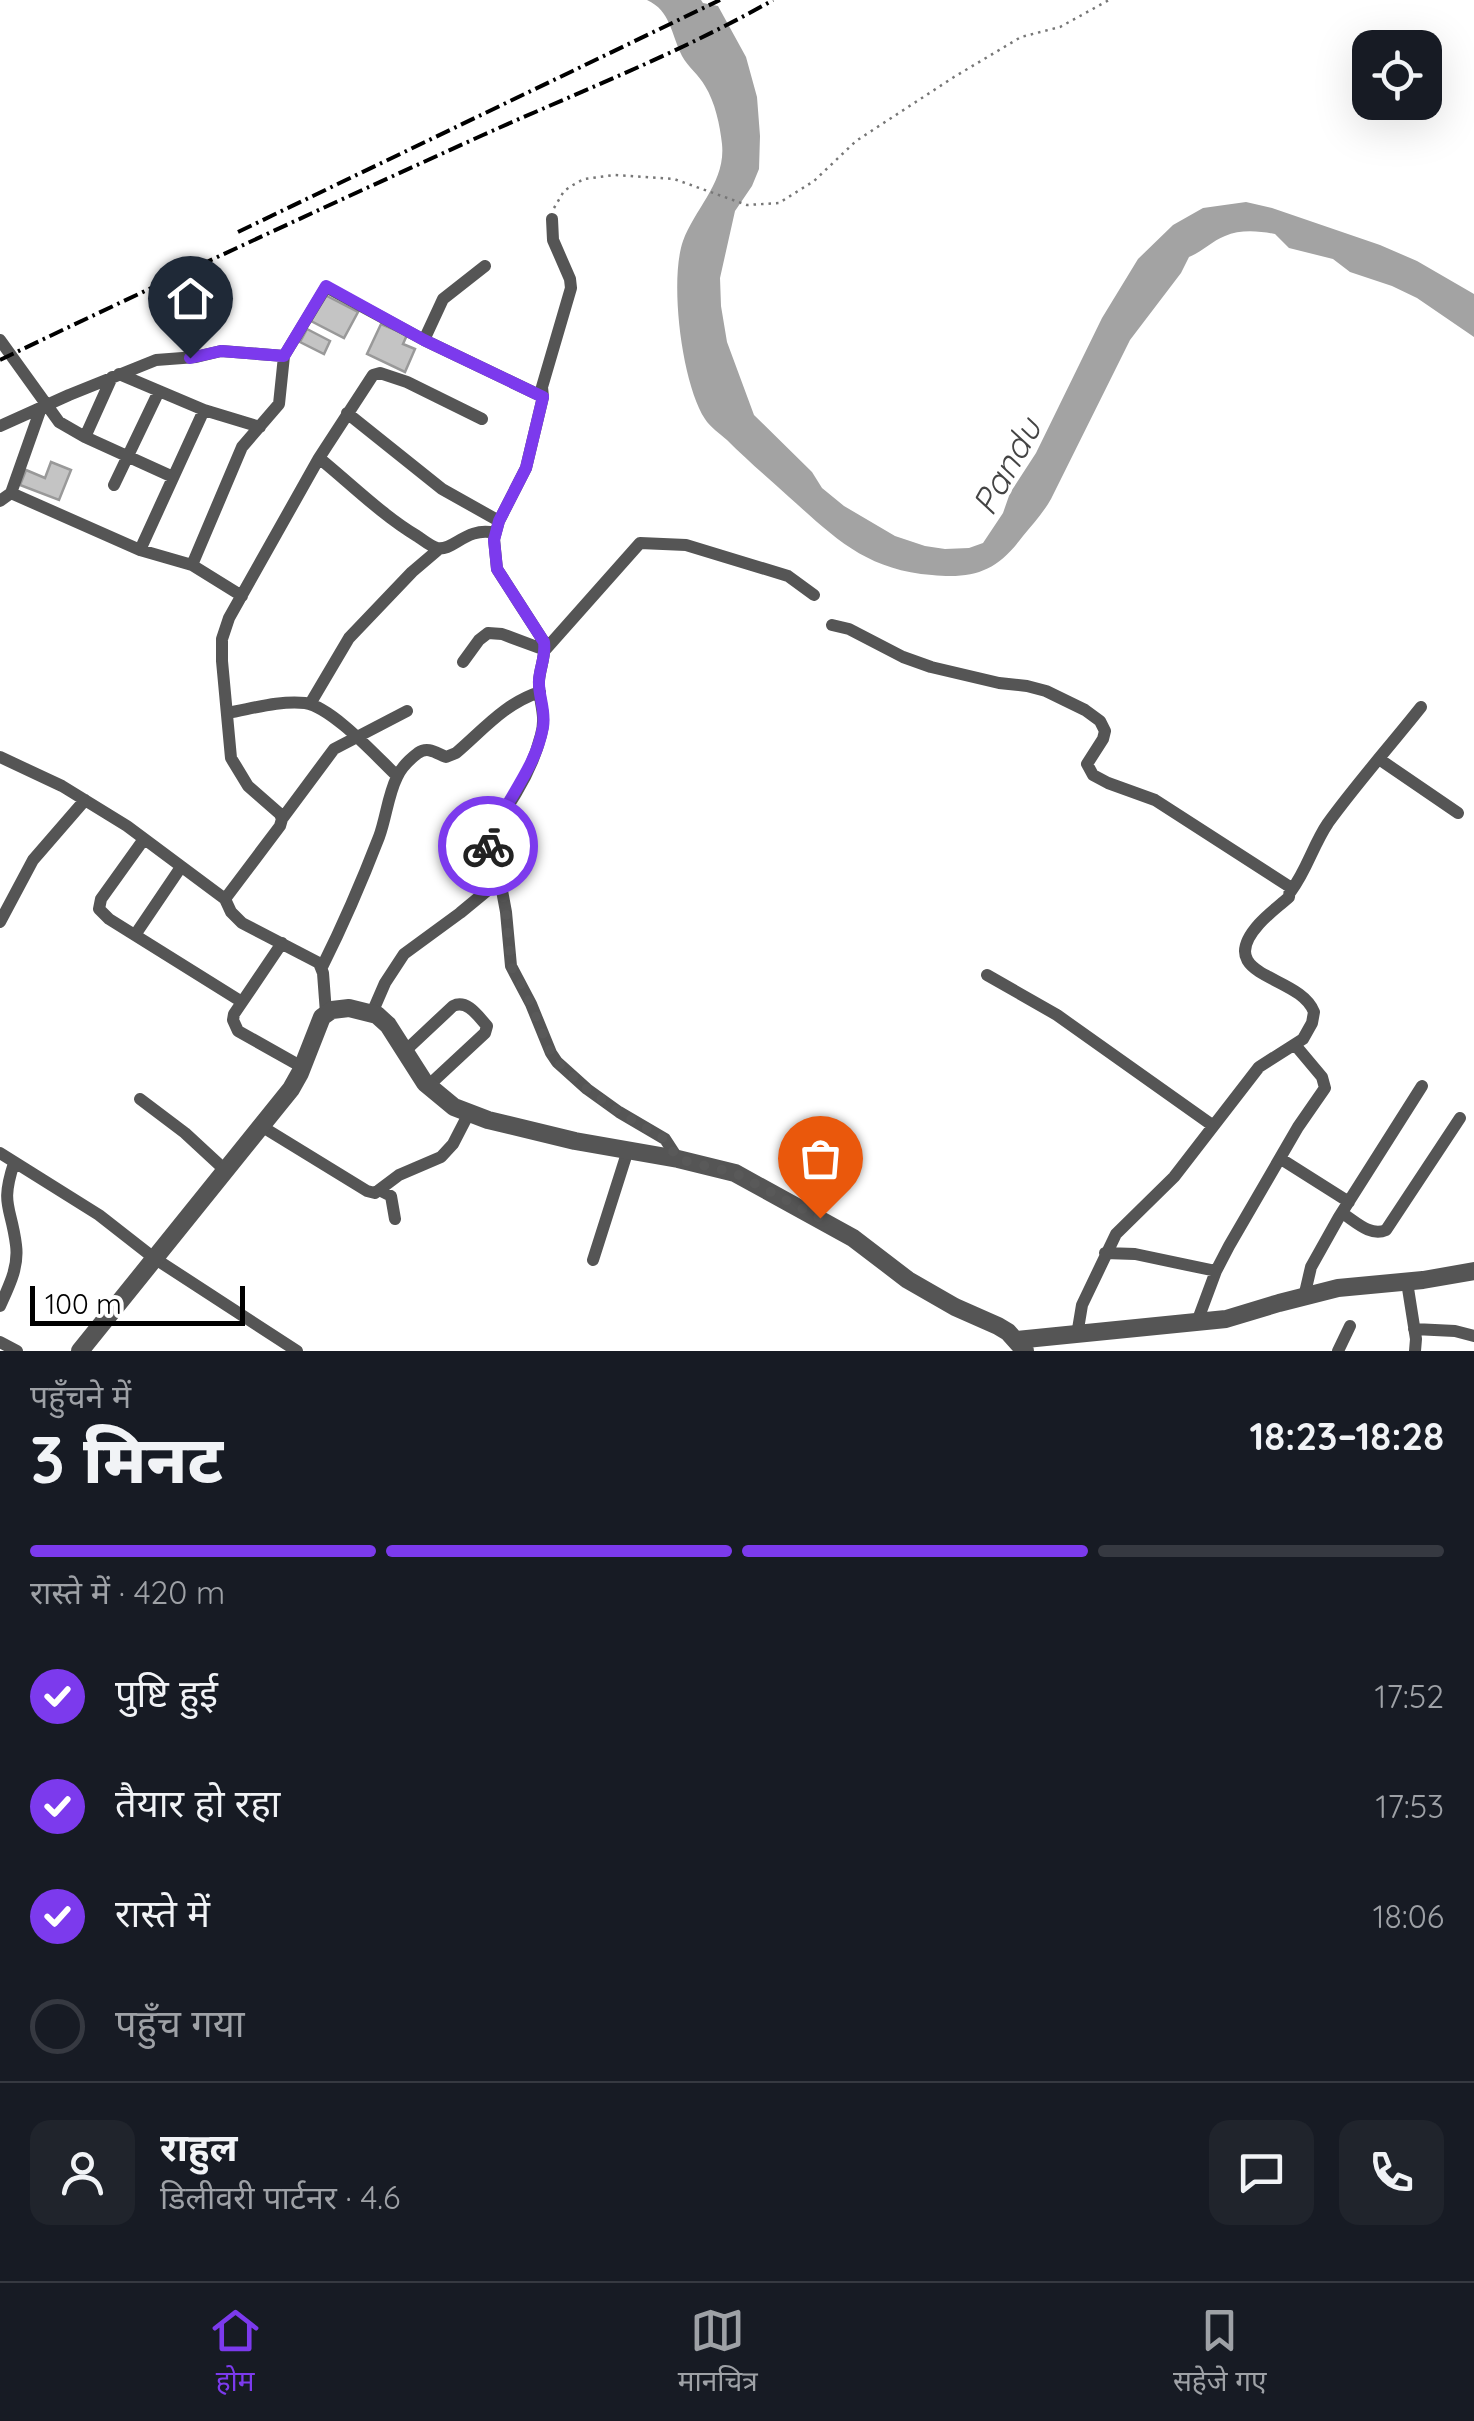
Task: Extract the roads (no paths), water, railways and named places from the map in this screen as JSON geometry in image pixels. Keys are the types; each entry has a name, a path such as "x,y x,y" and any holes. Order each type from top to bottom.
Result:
{"street":[{"path":"552,219 553,240 571,288 542,388 526,468 497,527 494,556 497,569 540,634 545,650 540,676 544,712 538,743 519,788 488,842 489,857 500,880 511,966 551,1053 587,1089 665,1139 678,1159"},
{"path":"424,340 443,299 486,266"},
{"path":"192,565 242,447 279,404 284,356 326,286 424,340 543,397"},
{"path":"0,340 44,407 59,422 173,477"},
{"path":"0,426 166,358 221,351 284,356"},
{"path":"282,819 248,786 236,768 229,744 222,639 229,618 319,458 373,375 380,373 406,382 482,418"},
{"path":"116,376 260,427"},
{"path":"86,437 116,376"},
{"path":"114,486 159,391"},
{"path":"44,407 5,497 140,550 192,565 242,596"},
{"path":"140,550 204,410"},
{"path":"348,413 442,490 497,527"},
{"path":"319,458 406,530 439,549"},
{"path":"310,704 349,638 412,572 439,549 473,532 497,527"},
{"path":"545,650 640,543 686,546 788,576 814,596"},
{"path":"832,625 931,667 1046,691 1085,710 1100,721 1105,731 1087,764 1093,775 1155,800 1288,884 1291,891"},
{"path":"463,662 478,640 488,633 502,634 545,650"},
{"path":"326,1013 322,967 380,834 396,776 423,750 446,756 456,753 505,709 540,692"},
{"path":"226,713 310,704 356,736 396,776"},
{"path":"1076,1335 1079,1313 1116,1234 1174,1177 1259,1067 1296,1046 1312,1023 1312,1004 1304,995 1249,965 1245,952 1259,925 1289,897 1328,823 1421,707"},
{"path":"225,899 331,753 339,745 407,710"},
{"path":"0,757 62,786 144,838 225,899 235,918 322,967"},
{"path":"1379,760 1458,814"},
{"path":"0,922 33,860 84,800"},
{"path":"144,838 99,904 102,913 242,1002"},
{"path":"135,935 181,867"},
{"path":"372,1013 404,954 500,880"},
{"path":"282,943 234,1014 234,1026 302,1067"},
{"path":"987,974 1057,1015 1212,1125"},
{"path":"404,1052 459,1003 487,1026 485,1033 428,1086"},
{"path":"80,1351 291,1089 318,1023 332,1010 349,1008 377,1015 388,1024 428,1086 442,1099 470,1113 556,1137 735,1173 853,1238 954,1308 998,1326 1020,1346 1076,1335 1226,1319 1338,1288 1474,1271"},
{"path":"1198,1322 1216,1271 1298,1127 1325,1088 1322,1077 1296,1046"},
{"path":"1304,1297 1311,1267 1422,1086"},
{"path":"140,1099 225,1170"},
{"path":"260,1126 367,1191 375,1192 399,1175 441,1157 470,1113"},
{"path":"1282,1159 1372,1232 1381,1232 1460,1118"},
{"path":"593,1260 628,1150"},
{"path":"0,1153 99,1215 154,1258 297,1351"},
{"path":"0,1306 14,1274 16,1258 16,1244 0,1200 2,1185 14,1163"},
{"path":"380,1190 392,1196 395,1219"},
{"path":"1106,1252 1216,1271"},
{"path":"1407,1282 1415,1351"},
{"path":"1338,1351 1350,1326"},
{"path":"1414,1330 1455,1331 1474,1336"},
{"path":"0,1342 17,1351"}],"railway":[{"path":"238,232 720,0"},
{"path":"0,360 362,190 666,54 773,0"}],"water label":[{"name":"Pandu","path":"1006,466"}]}
